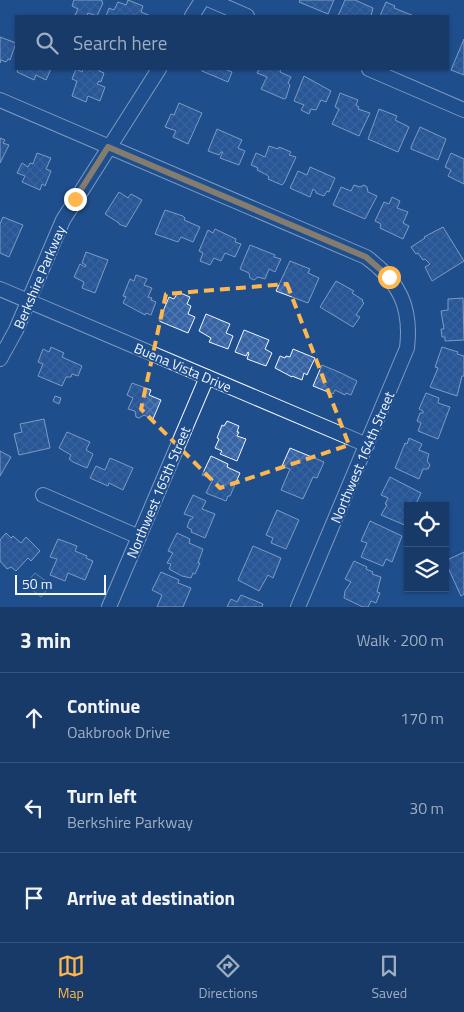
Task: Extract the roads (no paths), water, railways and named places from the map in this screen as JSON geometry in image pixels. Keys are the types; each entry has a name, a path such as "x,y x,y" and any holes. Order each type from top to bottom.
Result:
{"street":[{"path":"193,15 202,0"},
{"path":"210,0 246,15"},
{"name":"Berkshire Parkway","path":"0,359 16,330 63,220 158,70"},
{"path":"371,70 464,110"},
{"name":"Northwest 164th Street","path":"0,100 366,257 389,277 398,289 408,318 407,348 298,607"},
{"name":"Buena Vista Drive","path":"0,289 366,446"},
{"name":"Northwest 165th Street","path":"109,607 207,377"},
{"path":"43,496 139,537"}]}
